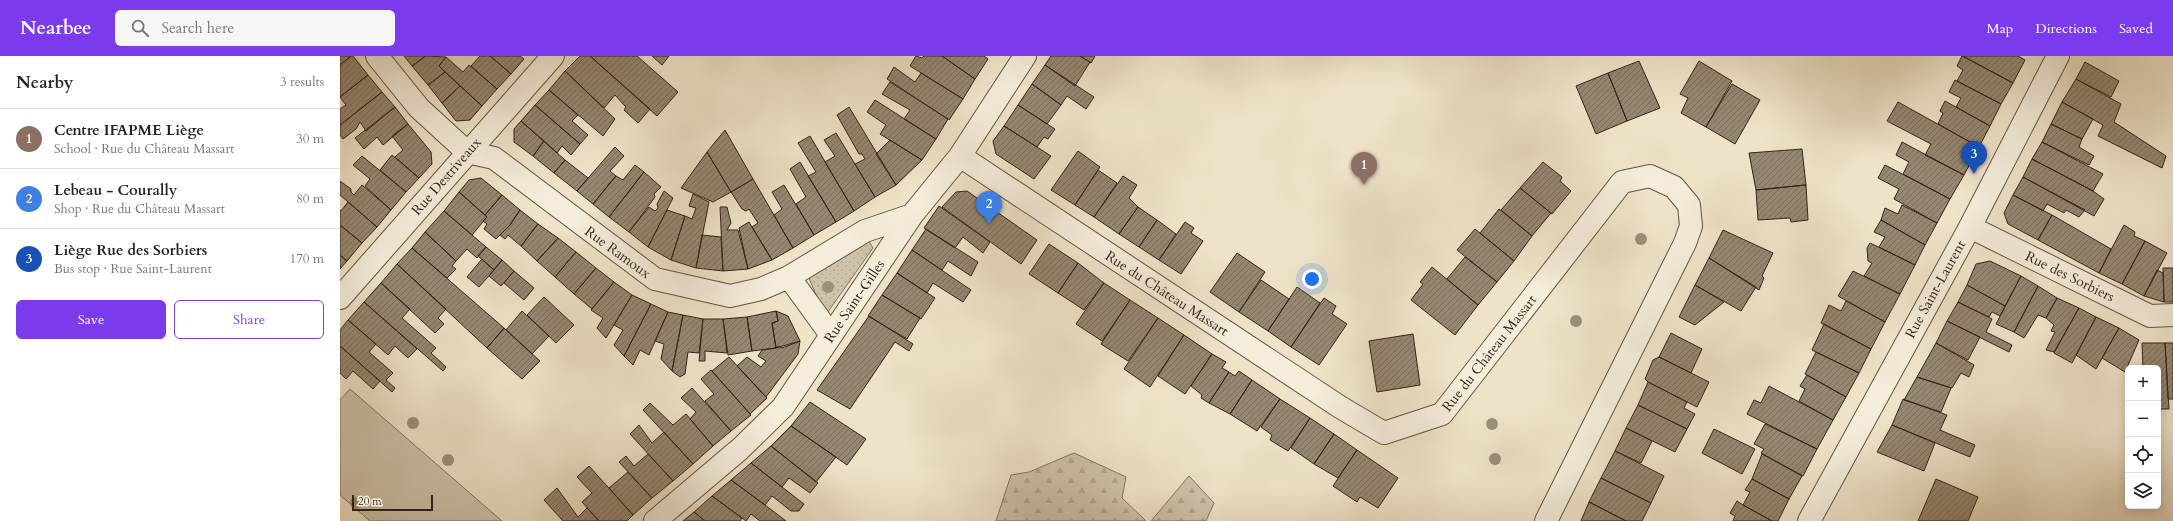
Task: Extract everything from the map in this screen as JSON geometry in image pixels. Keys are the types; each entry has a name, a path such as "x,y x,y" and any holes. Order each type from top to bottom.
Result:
{"street":[{"path":"377,56 420,108 467,152"},
{"name":"Rue Destriveaux","path":"340,298 553,56"},
{"name":"Rue Saint-Gilles","path":"655,521 740,449 783,408 912,215 960,156 1025,56"},
{"name":"Rue Saint-Laurent","path":"1809,521 1970,227 2058,56"},
{"name":"Rue Ramoux","path":"467,152 494,158 635,266 655,279 730,296 760,289 788,277 865,231 912,215"},
{"name":"Rue du Château Massart","path":"960,156 1340,407 1384,433 1442,414 1622,182 1650,176 1674,187 1689,206 1691,226 1689,232 1546,521"},
{"name":"Rue des Sorbiers","path":"1970,227 2150,316 2173,315"},
{"path":"788,277 831,335"}],"green space":[{"path":"867,238 873,248 825,316 808,276"},
{"path":"350,389 502,521 370,521 340,495 340,400"},
{"path":"1074,453 1126,477 1122,498 1146,521 996,521 1011,475 1029,472"},
{"path":"1189,476 1214,503 1206,521 1151,521"}],"building":[{"path":"340,56 351,56 340,65"},
{"path":"353,56 368,75 340,97 340,65"},
{"path":"404,56 426,56 412,66"},
{"path":"426,56 446,57 439,66 445,72 428,85 412,66"},
{"path":"480,56 490,56 511,74 497,89 471,66"},
{"path":"490,56 520,56 524,59 511,74"},
{"path":"580,56 590,56 650,109 638,123 624,110 626,107 615,95 604,108 565,71"},
{"path":"590,56 637,56 678,92 657,116"},
{"path":"652,56 669,56 662,65"},
{"path":"916,56 922,58 924,56 942,56 975,79 963,99 910,66"},
{"path":"942,56 984,56 988,59 975,79"},
{"path":"1051,56 1080,56 1090,62 1075,86 1045,65"},
{"path":"1080,56 1095,56 1091,63"},
{"path":"1962,56 2013,83 2001,104 1957,81 1963,70 1957,66"},
{"path":"1963,56 2018,56 2025,60 2013,83"},
{"path":"446,57 463,72 469,65 497,89 482,106 439,66"},
{"path":"1639,61 1660,108 1627,121 1608,73"},
{"path":"1699,61 1732,81 1706,127 1681,113 1688,98 1680,94"},
{"path":"2085,62 2119,81 2111,97 2076,79"},
{"path":"1045,65 1094,97 1086,109 1067,96 1061,105 1032,84"},
{"path":"894,67 915,82 921,73 963,99 949,120 887,79"},
{"path":"565,71 615,119 603,136 549,90"},
{"path":"445,72 460,86 442,103 428,85"},
{"path":"1608,73 1627,121 1596,134 1576,86"},
{"path":"368,75 382,92 340,125 340,109 346,105 340,97"},
{"path":"2076,79 2121,104 2114,122 2166,156 2162,168 2098,136 2103,125 2062,102"},
{"path":"1955,80 2001,104 1990,126 1956,107 1961,98 1949,92"},
{"path":"890,82 948,119 936,139 904,119 910,110 882,94"},
{"path":"1032,84 1061,105 1047,124 1018,105"},
{"path":"1732,84 1760,100 1735,144 1706,127"},
{"path":"460,86 482,106 470,120 456,121 442,103"},
{"path":"549,90 578,115 572,121 588,135 580,144 535,105"},
{"path":"382,92 395,107 366,131 360,122 356,129 343,139 340,135 340,125"},
{"path":"875,100 936,139 922,160 880,134 886,125 867,112"},
{"path":"1945,101 1990,126 1979,147 1938,124 1943,113 1940,111"},
{"path":"1898,102 1979,147 1964,175 1925,155 1931,144 1887,121"},
{"path":"2062,102 2093,119 2082,139 2051,124"},
{"path":"535,105 580,144 571,155 562,146 557,153 521,121"},
{"path":"1018,105 1055,129 1048,139 1044,137 1037,147 1004,126"},
{"path":"395,107 408,124 383,145 377,137 364,149 355,138"},
{"path":"849,107 896,185 875,197 855,164 865,159 862,154 859,154 837,115"},
{"path":"521,121 544,141 533,156 514,142 514,129"},
{"path":"408,124 431,152 432,164 419,178 395,157 403,150 392,136"},
{"path":"2051,124 2082,139 2079,147 2094,156 2089,165 2042,142"},
{"path":"1004,126 1051,156 1034,179 996,154 993,141"},
{"path":"725,130 753,179 731,192 707,152"},
{"path":"836,133 875,197 854,211 825,162 835,156 824,140"},
{"path":"810,136 854,211 836,222 808,176 816,172 798,143"},
{"path":"890,140 922,160 896,185 876,154"},
{"path":"544,141 565,160 554,173 533,156"},
{"path":"1902,142 1964,175 1950,199 1903,174 1909,162 1896,155"},
{"path":"2042,142 2103,174 2093,191 2032,159"},
{"path":"615,147 624,156 610,171 616,176 593,204 577,191"},
{"path":"1802,149 1806,185 1756,190 1749,153"},
{"path":"1078,151 1100,167 1075,205 1051,190"},
{"path":"707,152 731,192 713,202 681,188"},
{"path":"392,155 419,178 406,192 380,170"},
{"path":"362,156 406,192 391,210 365,186 370,179 353,165"},
{"path":"2032,159 2093,191 2104,199 2094,216 2023,177"},
{"path":"565,160 588,178 577,191 554,173"},
{"path":"800,162 836,222 814,235 796,204 806,197 790,169"},
{"path":"1543,162 1562,177 1560,181 1571,191 1552,214 1520,188"},
{"path":"635,165 644,172 609,217 593,204 616,176 623,180"},
{"path":"1885,165 1950,199 1937,223 1894,199 1899,189 1878,178"},
{"path":"1098,170 1117,183 1094,217 1075,205"},
{"path":"644,172 661,187 654,194 655,197 629,232 609,217"},
{"path":"1123,176 1137,185 1129,198 1138,207 1119,234 1094,217"},
{"path":"2023,177 2085,210 2079,217 2066,210 2064,213 2047,204 2043,211 2013,195"},
{"path":"481,178 502,195 485,215 459,192 469,180"},
{"path":"753,179 793,248 772,260 752,227 758,223 749,209 746,211 742,209 731,192"},
{"path":"340,181 351,189 351,192 354,195 362,185 391,210 377,227 340,195"},
{"path":"784,185 814,235 793,248 774,215 782,209 772,192"},
{"path":"1806,185 1808,220 1791,222 1790,218 1758,220 1756,190"},
{"path":"1520,188 1551,213 1532,236 1501,210"},
{"path":"664,191 673,198 648,247 629,232 649,207 655,211 658,208 657,204"},
{"path":"967,191 1037,240 1021,264 942,207 956,192"},
{"path":"459,192 487,217 472,235 444,211"},
{"path":"693,194 709,202 696,268 671,260 685,216 692,219 696,208 689,206"},
{"path":"502,195 520,210 510,225 496,239 484,229 487,224 483,221 487,217 485,215"},
{"path":"2013,195 2052,215 2038,240 2008,224 2004,213"},
{"path":"348,202 377,227 362,243 340,225 340,210 341,211"},
{"path":"1902,205 1937,223 1925,245 1881,220 1885,208 1898,214"},
{"path":"939,206 990,242 983,253 963,237 955,248 924,228"},
{"path":"720,207 727,207 731,223 727,230 738,230 748,269 723,271"},
{"path":"1138,207 1157,220 1139,247 1119,234"},
{"path":"1499,209 1532,236 1514,261 1480,233"},
{"path":"520,210 538,224 521,246 508,235 505,239 500,235 510,225"},
{"path":"667,210 685,216 671,260 648,247"},
{"path":"444,211 486,247 477,258 467,249 456,261 425,232"},
{"path":"2052,215 2111,249 2099,273 2038,240"},
{"path":"1157,220 1176,234 1159,260 1139,247"},
{"path":"1881,220 1925,245 1915,265 1879,247 1885,237 1874,232"},
{"path":"749,222 772,260 748,269 739,228"},
{"path":"1185,222 1194,228 1191,233 1203,241 1181,274 1159,260"},
{"path":"538,224 558,238 537,261 521,246"},
{"path":"340,225 362,243 347,261 340,255"},
{"path":"2124,225 2135,232 2134,236 2145,241 2122,284 2099,273"},
{"path":"926,229 978,262 971,276 948,261 942,270 912,250"},
{"path":"1475,229 1514,261 1497,282 1457,250"},
{"path":"1723,230 1773,253 1762,276 1764,278 1759,290 1709,258"},
{"path":"425,232 456,261 452,266 456,269 447,278 412,248"},
{"path":"702,235 721,237 723,271 696,268"},
{"path":"558,238 576,252 555,277 537,261"},
{"path":"2145,241 2167,253 2144,296 2122,284"},
{"path":"1870,243 1915,265 1900,294 1864,276 1872,263 1868,261 1867,248"},
{"path":"1049,244 1078,263 1058,293 1029,274"},
{"path":"486,247 502,260 494,270 478,256"},
{"path":"412,248 504,328 487,348 397,264"},
{"path":"912,250 971,290 963,302 933,283 927,293 897,273"},
{"path":"576,252 596,268 574,294 555,277"},
{"path":"1237,253 1265,272 1239,312 1210,292"},
{"path":"340,255 347,261 340,269"},
{"path":"1465,257 1497,282 1478,305 1447,279"},
{"path":"1709,258 1756,287 1741,311 1695,285"},
{"path":"482,259 494,270 479,287 467,277"},
{"path":"502,260 514,271 501,286 489,276"},
{"path":"1990,261 2021,276 2005,306 1967,285 1976,264"},
{"path":"1078,263 1104,283 1084,310 1058,293"},
{"path":"397,264 446,309 438,318 444,324 435,333 381,283"},
{"path":"1432,267 1478,305 1455,335 1411,300 1423,284 1420,282"},
{"path":"596,268 614,282 592,309 574,294"},
{"path":"2163,268 2173,268 2173,302 2164,302"},
{"path":"2157,270 2163,273 2164,302 2144,296"},
{"path":"514,271 534,288 524,300 504,283"},
{"path":"1853,271 1900,294 1885,322 1838,296"},
{"path":"897,273 935,298 921,319 882,295"},
{"path":"2021,276 2038,286 2014,332 1996,324"},
{"path":"1261,280 1289,299 1268,331 1239,312"},
{"path":"614,282 632,295 606,338 597,328 603,318 591,310"},
{"path":"381,283 410,309 402,318 436,348 431,353 446,367 443,371 364,302"},
{"path":"1104,283 1130,300 1102,341 1076,324"},
{"path":"1695,285 1724,302 1695,325 1679,317"},
{"path":"1967,285 2005,306 2000,316 1992,312 1989,317 1958,302"},
{"path":"2038,286 2057,298 2046,318 2038,315 2024,338 2014,332"},
{"path":"1297,287 1320,303 1291,347 1268,331"},
{"path":"632,295 651,304 624,356 614,345 623,330 614,325"},
{"path":"882,295 920,318 907,339 868,316"},
{"path":"544,297 574,325 556,343 527,315"},
{"path":"1324,298 1336,306 1332,314 1347,324 1319,365 1291,347"},
{"path":"2057,298 2079,308 2054,352 2046,350 2055,332 2051,331 2054,325 2046,318"},
{"path":"1130,300 1158,318 1128,361 1101,344"},
{"path":"1846,301 1885,322 1871,349 1821,323 1829,305 1841,311"},
{"path":"364,302 417,349 408,358 395,346 388,355 348,320"},
{"path":"1958,302 1992,319 1986,332 2012,345 2009,352 1947,321"},
{"path":"651,304 668,312 649,355 640,350 633,365 624,356"},
{"path":"2079,308 2096,317 2072,363 2054,353"},
{"path":"522,311 549,336 532,354 506,330"},
{"path":"776,311 778,321 772,323 776,348 752,351 747,317"},
{"path":"776,311 788,316 800,341 776,348 772,323 778,321"},
{"path":"668,312 683,315 672,371 661,359 664,344 655,341"},
{"path":"683,315 703,319 699,353 688,352 685,374 680,377 672,371"},
{"path":"869,316 913,344 909,351 895,342 850,409 817,390"},
{"path":"747,317 752,351 728,355 723,319"},
{"path":"2096,317 2119,328 2096,369 2076,355"},
{"path":"1158,318 1184,335 1150,387 1124,369"},
{"path":"703,319 723,319 727,353 705,351 705,361 699,361"},
{"path":"348,320 376,344 369,352 393,373 386,380 395,388 392,392 340,346 340,330"},
{"path":"1947,321 1980,337 1968,360 1936,343"},
{"path":"1824,324 1871,349 1859,373 1812,350"},
{"path":"504,328 540,361 522,379 487,348"},
{"path":"2119,328 2139,340 2128,365 2125,365 2125,372 2102,358"},
{"path":"1671,333 1702,349 1691,373 1659,357"},
{"path":"1413,334 1420,385 1377,392 1369,341"},
{"path":"1184,335 1212,354 1185,394 1158,376"},
{"path":"800,341 798,354 766,397 737,366 747,357 761,367 766,361 758,356 762,350 776,348 779,346 782,348"},
{"path":"1936,343 1974,365 1969,377 1961,373 1952,388 1917,377"},
{"path":"2142,343 2165,343 2169,409 2161,409 2161,365 2143,365"},
{"path":"2165,343 2173,343 2173,399 2168,399"},
{"path":"340,346 380,381 373,389 353,371 346,379 340,373"},
{"path":"1816,352 1859,373 1846,397 1805,374"},
{"path":"1212,354 1226,362 1222,368 1229,372 1209,403 1201,398 1202,395 1191,386"},
{"path":"729,357 767,398 750,414 712,371"},
{"path":"1659,357 1709,382 1697,407 1648,382 1645,379 1653,360"},
{"path":"711,370 751,415 731,431 705,401 714,394 701,379"},
{"path":"1239,371 1252,380 1230,414 1209,403 1229,372 1235,376"},
{"path":"1807,375 1846,397 1833,420 1799,401 1805,389 1800,386"},
{"path":"1917,377 1951,388 1941,412 1904,400"},
{"path":"1252,380 1280,399 1257,431 1230,414"},
{"path":"1648,382 1687,402 1684,408 1695,414 1687,429 1638,405"},
{"path":"1769,386 1833,420 1817,449 1747,414 1754,400 1761,403"},
{"path":"692,388 731,431 713,446 690,419 696,412 681,398"},
{"path":"1280,399 1310,418 1288,451 1270,440 1272,435 1261,427"},
{"path":"1903,399 1947,415 1940,430 1975,445 1970,457 1892,425"},
{"path":"810,402 866,439 847,465 791,426"},
{"path":"650,403 673,425 686,414 713,446 693,464 643,410"},
{"path":"1638,405 1687,429 1675,452 1626,428"},
{"path":"1310,418 1334,434 1314,464 1291,448"},
{"path":"1765,424 1817,449 1803,476 1761,453 1764,449 1754,444"},
{"path":"639,425 652,443 664,432 693,464 673,481 630,434"},
{"path":"1892,425 1935,443 1924,471 1877,452"},
{"path":"791,426 836,457 816,482 771,446"},
{"path":"1626,428 1652,441 1641,463 1615,451"},
{"path":"1714,429 1755,449 1742,474 1702,453"},
{"path":"1334,434 1357,450 1338,478 1314,464"},
{"path":"771,446 818,483 810,493 789,478 782,487 751,463"},
{"path":"1357,450 1398,478 1378,508 1360,497 1357,502 1333,486"},
{"path":"1615,451 1664,476 1651,503 1601,478"},
{"path":"648,454 673,481 652,498 619,462 626,456 634,466"},
{"path":"1762,454 1802,476 1789,499 1752,479"},
{"path":"751,463 804,504 799,511 791,511 772,496 765,505 731,480"},
{"path":"589,466 633,515 627,521 599,521 582,502 592,493 577,477"},
{"path":"628,472 652,498 633,515 609,488"},
{"path":"1601,478 1651,503 1642,521 1626,521 1589,502"},
{"path":"1752,479 1789,499 1778,521 1772,521 1743,505 1750,492 1745,490"},
{"path":"1936,479 1978,497 1968,521 1918,521"},
{"path":"731,480 786,521 760,521 751,514 746,521 712,496"},
{"path":"557,488 578,517 587,508 599,521 563,521 544,500"},
{"path":"712,496 742,518 740,521 705,521 694,512"},
{"path":"1737,501 1772,521 1733,521 1735,516 1730,513"},
{"path":"1589,502 1626,521 1581,521"},
{"path":"694,512 705,521 683,521"}],"place":[{"name":"Liège Rue des Sorbiers","path":"1974,174"},
{"name":"Centre IFAPME Liège","path":"1364,185"},
{"name":"Lebeau - Courally","path":"989,224"}]}
